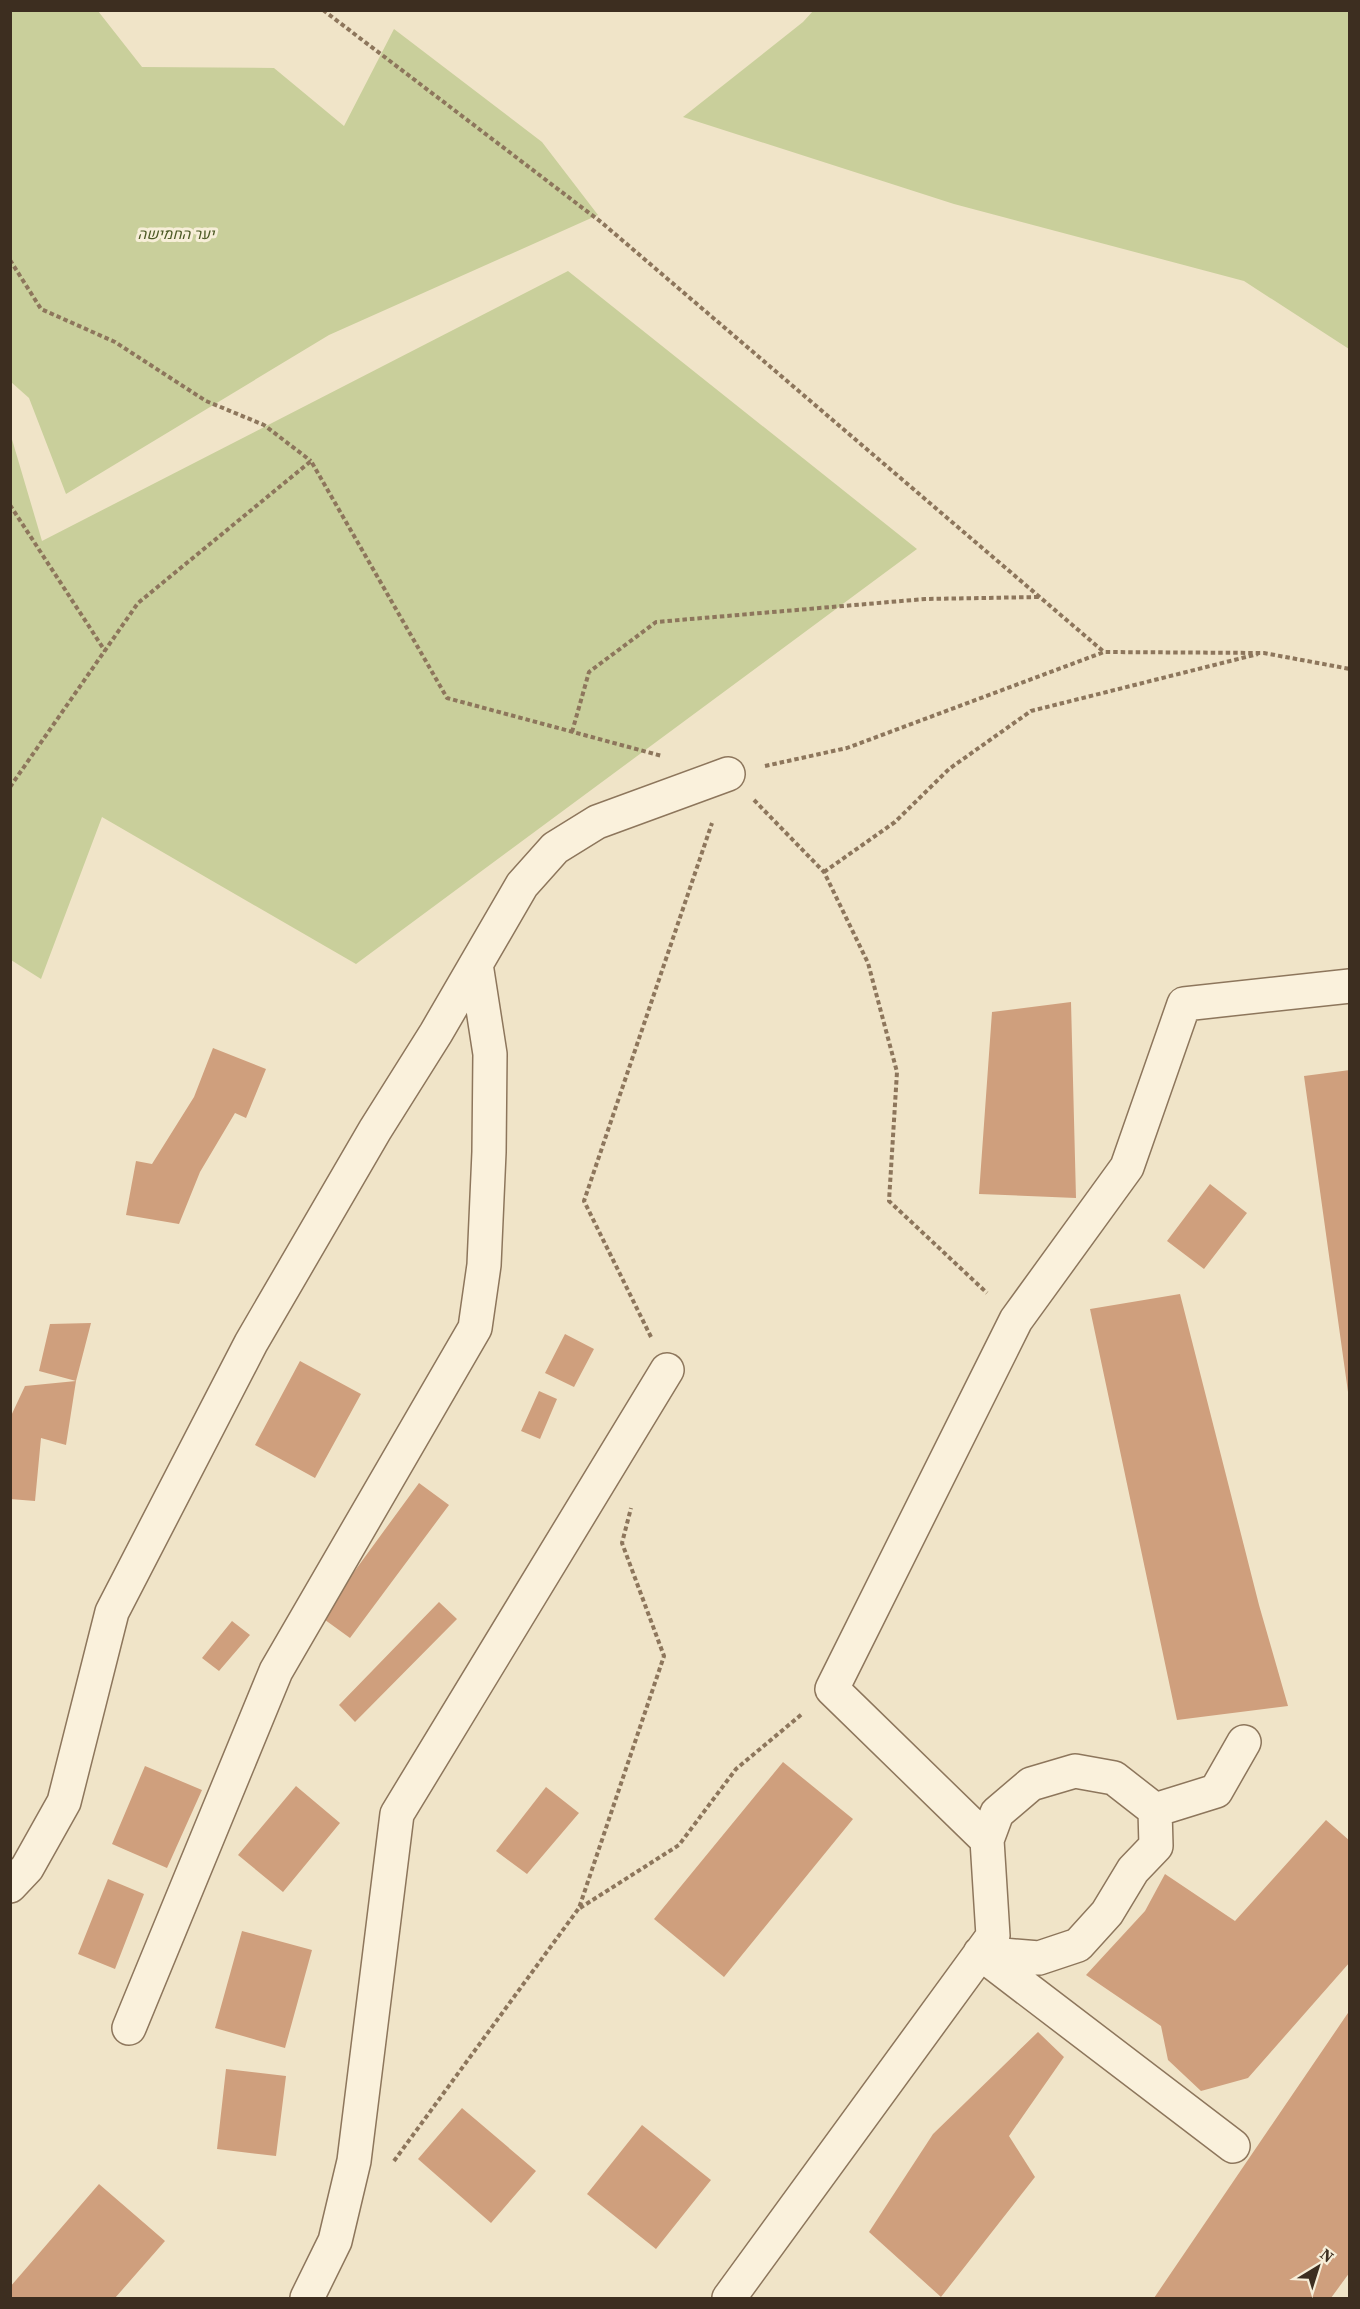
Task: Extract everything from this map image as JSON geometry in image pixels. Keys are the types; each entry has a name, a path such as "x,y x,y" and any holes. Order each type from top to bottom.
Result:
{"street":[{"path":"10,1886 27,1868 64,1802 112,1612 251,1343 522,885 555,848 597,822 728,774"},
{"path":"129,2028 276,1671 475,1328 485,1255 490,1065 476,964"},
{"path":"987,1840 832,1689 1016,1320 1127,1167 1184,1004 1350,986"},
{"path":"307,2298 335,2241 354,2160 397,1814 667,1370"},
{"path":"1155,1810 1216,1791 1244,1742"},
{"path":"729,2298 993,1936 987,1840 997,1813 1031,1784 1075,1771 1114,1778 1155,1810"},
{"path":"980,1953 1040,1958 1078,1946 1107,1913 1133,1870 1156,1846 1155,1810"},
{"path":"980,1953 1233,2146"}],"path":[{"path":"323,10 601,222 1104,652"},
{"path":"10,260 41,309 115,342 206,402 264,425 311,461 447,698 672,759"},
{"path":"10,787 138,603 311,461"},
{"path":"10,505 105,651"},
{"path":"572,732 589,672 656,622 925,599 1039,597"},
{"path":"728,774 847,748 1104,652 1264,653 1350,669"},
{"path":"824,872 895,822 949,769 1031,711 1264,653"},
{"path":"728,774 824,872 868,963 897,1072 889,1200 1016,1320"},
{"path":"667,1370 584,1201 728,774"},
{"path":"391,2165 579,1908 664,1656 622,1543 634,1497"},
{"path":"579,1908 679,1845 736,1768 832,1689"}],"green space":[{"name":"יער החמישה","path":"10,11 98,11 142,67 274,68 344,126 394,29 542,142 598,215 329,335 66,494 29,398 11,382"},
{"path":"813,11 1349,11 1349,349 1244,281 954,204 683,117 803,22"},
{"path":"568,271 917,549 356,964 102,817 41,979 11,960 11,436 42,541"}],"building":[{"path":"1071,1002 1076,1198 979,1194 992,1012"},
{"path":"213,1048 266,1069 246,1118 235,1113 200,1172 179,1224 126,1215 136,1161 152,1164 194,1097"},
{"path":"1350,1070 1350,1392 1348,1392 1304,1076"},
{"path":"1210,1184 1247,1213 1204,1269 1167,1241"},
{"path":"1180,1294 1259,1605 1288,1706 1177,1720 1090,1309"},
{"path":"91,1323 76,1381 39,1371 50,1324"},
{"path":"565,1334 594,1349 574,1387 545,1373"},
{"path":"300,1361 361,1394 315,1478 255,1445"},
{"path":"76,1381 66,1445 41,1438 35,1501 10,1499 10,1418 25,1386"},
{"path":"539,1391 557,1399 540,1439 521,1431"},
{"path":"419,1483 449,1505 350,1638 321,1617"},
{"path":"439,1602 457,1619 355,1722 339,1705"},
{"path":"232,1621 250,1635 219,1671 202,1658"},
{"path":"783,1762 853,1819 724,1977 654,1919"},
{"path":"145,1766 202,1790 167,1868 112,1844"},
{"path":"296,1786 340,1823 283,1892 238,1855"},
{"path":"546,1787 579,1813 527,1874 496,1851"},
{"path":"1326,1820 1350,1841 1350,1962 1248,2078 1201,2091 1168,2060 1161,2026 1086,1975 1145,1911 1165,1874 1235,1921"},
{"path":"108,1879 144,1894 115,1969 78,1954"},
{"path":"242,1931 312,1950 285,2048 215,2028"},
{"path":"1350,2010 1350,2272 1331,2298 1154,2298"},
{"path":"1038,2032 1064,2057 1009,2136 1035,2177 941,2297 869,2232 933,2134"},
{"path":"226,2069 286,2076 276,2156 217,2149"},
{"path":"462,2108 536,2171 491,2223 418,2159"},
{"path":"642,2125 711,2180 656,2249 587,2194"},
{"path":"99,2184 165,2241 115,2298 10,2298 10,2287"}]}
